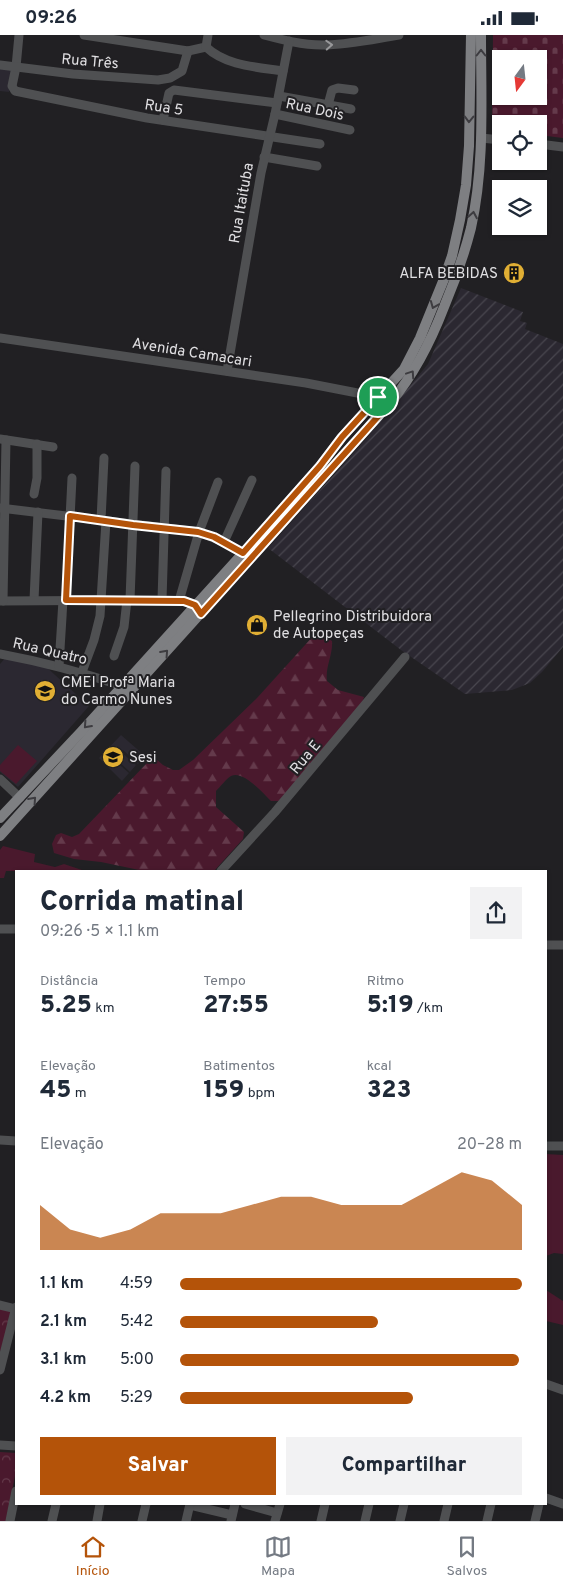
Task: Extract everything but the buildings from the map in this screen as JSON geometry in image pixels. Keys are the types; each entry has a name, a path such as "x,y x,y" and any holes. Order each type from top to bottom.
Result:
{"main road":[{"path":"0,836 110,707 391,402 420,359 438,324 449,280 466,185 469,146 471,35"},
{"path":"237,567 243,553 400,374 420,339 466,246 478,184 481,138 481,35"},
{"path":"380,395 388,396 391,402"},
{"path":"345,435 354,442"},
{"path":"0,818 110,707 122,686 198,610"}],"street":[{"path":"16,67 19,35"},
{"path":"84,35 116,37 188,51 206,47 218,56 237,64 283,71"},
{"path":"206,47 208,35"},
{"path":"264,35 311,45 334,45 399,35"},
{"name":"Rua Itaituba","path":"227,371 264,157 275,114 289,41"},
{"name":"Rua Três","path":"0,65 148,80 166,79 177,75 184,68 188,51"},
{"name":"Rua 5","path":"16,67 12,82 12,89 15,91 163,120 320,144"},
{"path":"328,105 334,89 354,90"},
{"path":"163,120 169,93 174,90 328,105 351,109"},
{"name":"Rua Dois","path":"275,114 350,130"},
{"path":"481,138 492,139"},
{"path":"547,145 563,147"},
{"path":"264,157 317,166"},
{"name":"Avenida Camacari","path":"0,338 380,395"},
{"path":"53,447 3,439 2,601 162,600 188,602 198,610"},
{"path":"34,493 37,478 37,445"},
{"path":"82,672 97,630 101,600 104,458"},
{"path":"114,656 124,627 128,600 135,466"},
{"path":"162,600 166,471"},
{"path":"60,666 72,478"},
{"path":"224,542 252,480"},
{"path":"179,601 198,532 218,482"},
{"path":"2,508 198,532 224,542 243,553"},
{"path":"34,601 38,512"},
{"name":"Rua Quatro","path":"1,655 60,666 122,686"},
{"name":"Rua E","path":"222,870 282,805 405,657"},
{"path":"0,779 20,798"},
{"path":"0,929 15,929"},
{"path":"547,945 563,945"},
{"path":"0,1140 15,1141"},
{"path":"547,1146 563,1146"},
{"path":"0,1305 15,1308"},
{"path":"0,1370 15,1312"},
{"path":"547,1384 563,1390"},
{"path":"0,1445 15,1446"},
{"path":"10,1521 15,1496"},
{"path":"547,1498 563,1504"},
{"path":"52,1521 56,1505"},
{"path":"97,1521 100,1505"},
{"path":"142,1521 146,1505"},
{"path":"186,1521 190,1505"},
{"path":"193,1505 231,1518 235,1505"},
{"path":"249,1505 277,1512"},
{"path":"321,1521 325,1505"},
{"path":"365,1521 369,1505"},
{"path":"400,1521 404,1505"},
{"path":"444,1521 448,1505"},
{"path":"488,1521 491,1505"},
{"path":"535,1521 539,1505"}],"shaded area":[{"path":"0,68 13,70 9,92 0,91"},
{"path":"461,288 523,312 520,321 527,323 525,329 563,344 563,647 530,683 512,690 465,694 401,650 268,548 364,441 428,364"},
{"path":"7,656 43,664 89,706 18,787 0,772 0,664"},
{"name":"Sesi","path":"121,735 145,756 138,764 123,750 121,752 136,765 130,772 115,758 114,760 129,773 122,781 99,758"}],"green space":[{"path":"493,35 563,35 563,138 547,136 547,115 492,115 492,105 548,105 548,50 493,50"},
{"path":"315,634 324,636 332,641 327,681 338,690 364,697 362,703 289,792 279,801 271,801 247,779 236,775 229,777 216,791 216,807 244,832 243,839 215,870 139,870 101,862 74,859 54,853 52,844 56,835 61,833 72,837 79,834 147,763 156,759 173,770 179,770 193,760 257,698"},
{"path":"18,745 37,761 16,784 0,771 0,765"},
{"path":"3,846 35,854 34,862 55,867 64,864 82,870 15,870 6,871 4,878 0,878 0,850"},
{"path":"547,1154 563,1155 563,1254 554,1253 547,1256"},
{"path":"547,1291 563,1301 563,1325 547,1321"},
{"path":"0,1307 12,1309 0,1353"},
{"path":"0,1452 15,1453 15,1476 6,1521 0,1521"}],"place":[{"name":"ALFA BEBIDAS","path":"514,273"},
{"name":"Pellegrino Distribuidora de Autopeças","path":"257,625"},
{"name":"CMEI Profª Maria do Carmo Nunes","path":"45,691"},
{"name":"Sesi","path":"113,757"}],"route":[{"path":"382,393 390,398 391,402 201,614 195,605 184,601 66,600 70,516 198,532 214,537 243,553 329,456 342,437 378,397 382,393"}]}
